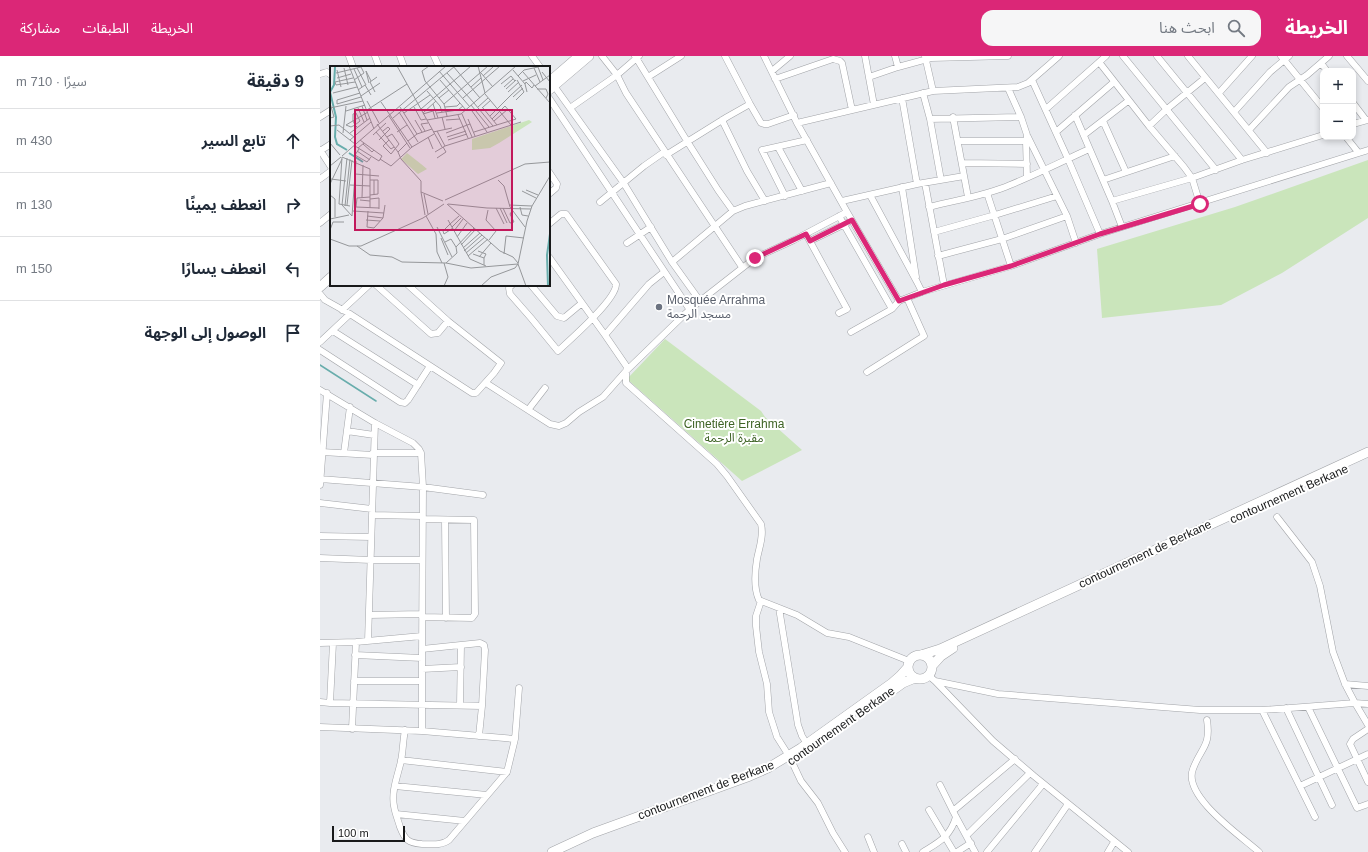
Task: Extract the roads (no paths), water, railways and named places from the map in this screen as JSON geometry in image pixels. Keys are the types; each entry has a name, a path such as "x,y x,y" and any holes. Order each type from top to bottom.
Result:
{"highway":[{"path":"550,83 579,56"},
{"path":"550,83 589,56"},
{"path":"323,280 330,270"},
{"name":"contournement de Berkane","path":"921,655 940,649 1368,452"},
{"name":"contournement Berkane","path":"932,666 940,656 958,645 1368,459"},
{"path":"921,655 927,657 932,666 932,678 915,678 910,674 909,664 914,656 921,655"},
{"name":"contournement de Berkane","path":"552,852 593,833 750,776 790,759 807,744 896,680 909,664"},
{"name":"contournement Berkane","path":"565,852 596,838 752,781 790,759 895,688 915,678"}],"street":[{"path":"349,56 353,66"},
{"path":"375,56 379,66"},
{"path":"400,56 404,66"},
{"path":"434,56 439,66"},
{"path":"532,56 539,66"},
{"path":"602,56 617,75 626,93 665,153 742,267"},
{"path":"648,77 681,56"},
{"path":"725,56 759,120 764,124 768,124 794,116"},
{"path":"764,56 797,123 899,301"},
{"path":"772,71 790,56"},
{"path":"865,56 874,105"},
{"path":"895,56 898,67"},
{"path":"869,77 925,58 1008,56"},
{"path":"797,123 933,91 1023,86 1059,56"},
{"path":"1046,108 1106,56"},
{"path":"1124,56 1216,170"},
{"path":"1157,56 1242,160"},
{"path":"1188,56 1267,153"},
{"path":"1249,130 1289,87 1307,75 1330,56"},
{"path":"1347,56 1368,81"},
{"path":"570,108 617,75 637,57 686,142 733,211"},
{"path":"1218,92 1249,57"},
{"path":"1234,112 1284,57 1299,79 1320,104"},
{"path":"925,58 933,91"},
{"path":"775,79 833,60 840,61 842,64 852,110"},
{"path":"1099,62 1128,101 1192,178 1200,204"},
{"path":"1321,63 1325,68"},
{"path":"320,74 327,72 330,74"},
{"path":"1149,126 1205,78"},
{"path":"1032,80 1046,108 1100,234"},
{"path":"1056,132 1114,82"},
{"path":"550,83 570,108 623,182 672,262 700,300"},
{"path":"1008,88 1021,117 1027,138 1067,216 1076,243"},
{"path":"923,93 930,119 941,180"},
{"path":"902,98 917,184"},
{"path":"550,100 690,310"},
{"path":"1084,135 1128,101"},
{"path":"600,202 644,166 750,104"},
{"path":"1354,104 1367,120 1356,123"},
{"path":"320,117 330,111"},
{"path":"1075,116 1122,227"},
{"path":"930,119 953,117 1021,117"},
{"path":"953,117 968,197"},
{"path":"722,120 747,171 765,201"},
{"path":"1103,121 1126,172"},
{"path":"1112,201 1192,178 1242,160 1320,136"},
{"path":"958,141 1027,138"},
{"path":"1027,138 1028,177"},
{"path":"785,196 762,150 807,140"},
{"path":"1348,140 1358,152"},
{"path":"330,145 320,151 330,166"},
{"path":"778,147 802,191"},
{"path":"930,207 1009,186 1089,149"},
{"path":"851,332 892,309 899,301 922,292 1011,266 1100,234 1200,204 1368,150"},
{"path":"1103,180 1175,156"},
{"path":"962,163 1027,164"},
{"path":"320,179 330,172"},
{"path":"550,174 557,184 556,188 550,193"},
{"path":"842,201 902,187 964,176"},
{"path":"672,262 733,211 745,206 831,183"},
{"path":"925,183 944,285"},
{"path":"902,187 917,282"},
{"path":"987,193 1011,266"},
{"path":"870,194 922,292"},
{"path":"934,232 1057,196"},
{"path":"486,383 550,424 559,426 566,423 579,412 603,397 626,371 700,300 742,267 755,258 806,234 847,212"},
{"path":"511,286 509,288 510,294 532,318 558,351 594,318 616,290 616,284 566,214 561,214 550,223"},
{"path":"320,224 330,215"},
{"path":"839,216 892,309"},
{"path":"938,256 1002,238 1067,216"},
{"path":"810,241 852,220"},
{"path":"626,244 651,227"},
{"path":"806,234 847,309 839,313"},
{"path":"550,258 624,362 627,367 626,383 717,464 761,524 762,534 757,560 756,585 758,598 761,601 797,615 826,633 849,637 909,664"},
{"path":"605,335 649,284 677,269"},
{"path":"342,310 368,286"},
{"path":"377,286 431,334 438,334 448,321"},
{"path":"320,294 325,300 350,314 472,393 478,392 501,363 448,321 409,286"},
{"path":"532,286 560,318 564,318 582,303"},
{"path":"867,372 924,336 907,298"},
{"path":"320,342 350,314"},
{"path":"333,330 418,385"},
{"path":"320,350 400,402 405,402 408,400 430,366"},
{"path":"528,410 545,388"},
{"path":"320,390 375,423 413,443 419,449 421,454 423,487 422,730"},
{"path":"326,393 320,481 423,487 483,495"},
{"path":"344,453 350,407"},
{"path":"368,641 375,423"},
{"path":"346,431 374,435"},
{"path":"322,452 421,454"},
{"path":"320,503 372,512 422,518 472,520 474,523 475,614 472,618 369,614"},
{"path":"1277,518 1312,562 1320,586 1334,652 1346,684 1368,725"},
{"path":"444,520 446,618"},
{"path":"320,536 371,537"},
{"path":"320,558 422,560"},
{"path":"761,601 756,616 759,652 767,684 769,712 777,737 801,781 818,803 833,833 845,852"},
{"path":"779,608 798,725 807,744"},
{"path":"320,643 356,642 422,636"},
{"path":"330,703 333,642"},
{"path":"352,729 356,642"},
{"path":"422,649 480,643 484,645 482,706 479,736"},
{"path":"460,705 461,645"},
{"path":"355,655 422,658"},
{"path":"422,669 461,667"},
{"path":"932,678 977,690 1030,697 1200,710 1262,710 1355,703 1368,704"},
{"path":"932,678 993,741 1043,784 1126,851"},
{"path":"354,681 422,681"},
{"path":"1346,684 1368,686"},
{"path":"405,730 401,760 395,786 393,805 396,814 405,838 409,842 416,844 445,843 507,772 514,739 519,688"},
{"path":"320,702 482,706"},
{"path":"1308,706 1357,808 1368,804"},
{"path":"1286,708 1332,805"},
{"path":"1262,710 1315,816"},
{"path":"1207,720 1207,742 1191,774 1195,790 1205,806 1259,852"},
{"path":"320,728 422,730 514,739"},
{"path":"1368,729 1350,744 1368,782"},
{"path":"1300,786 1368,754"},
{"path":"923,852 945,838 951,830 954,814 1014,759"},
{"path":"401,760 507,772"},
{"path":"967,836 1030,773"},
{"path":"987,852 1043,784"},
{"path":"940,785 954,814 976,852"},
{"path":"395,786 487,795"},
{"path":"1035,852 1068,804"},
{"path":"929,810 954,852"},
{"path":"396,814 465,820"},
{"path":"868,837 874,852"},
{"path":"1108,852 1114,842"},
{"path":"957,852 971,843"},
{"path":"902,844 906,852"}],"waterway":[{"path":"320,365 376,401"}],"place":[{"name":"Mosquée Arrahma مسجد الرحمة","path":"659,307"}],"park label":[{"name":"Cimetière Errahma مقبرة الرحمة","path":"734,431"}]}
